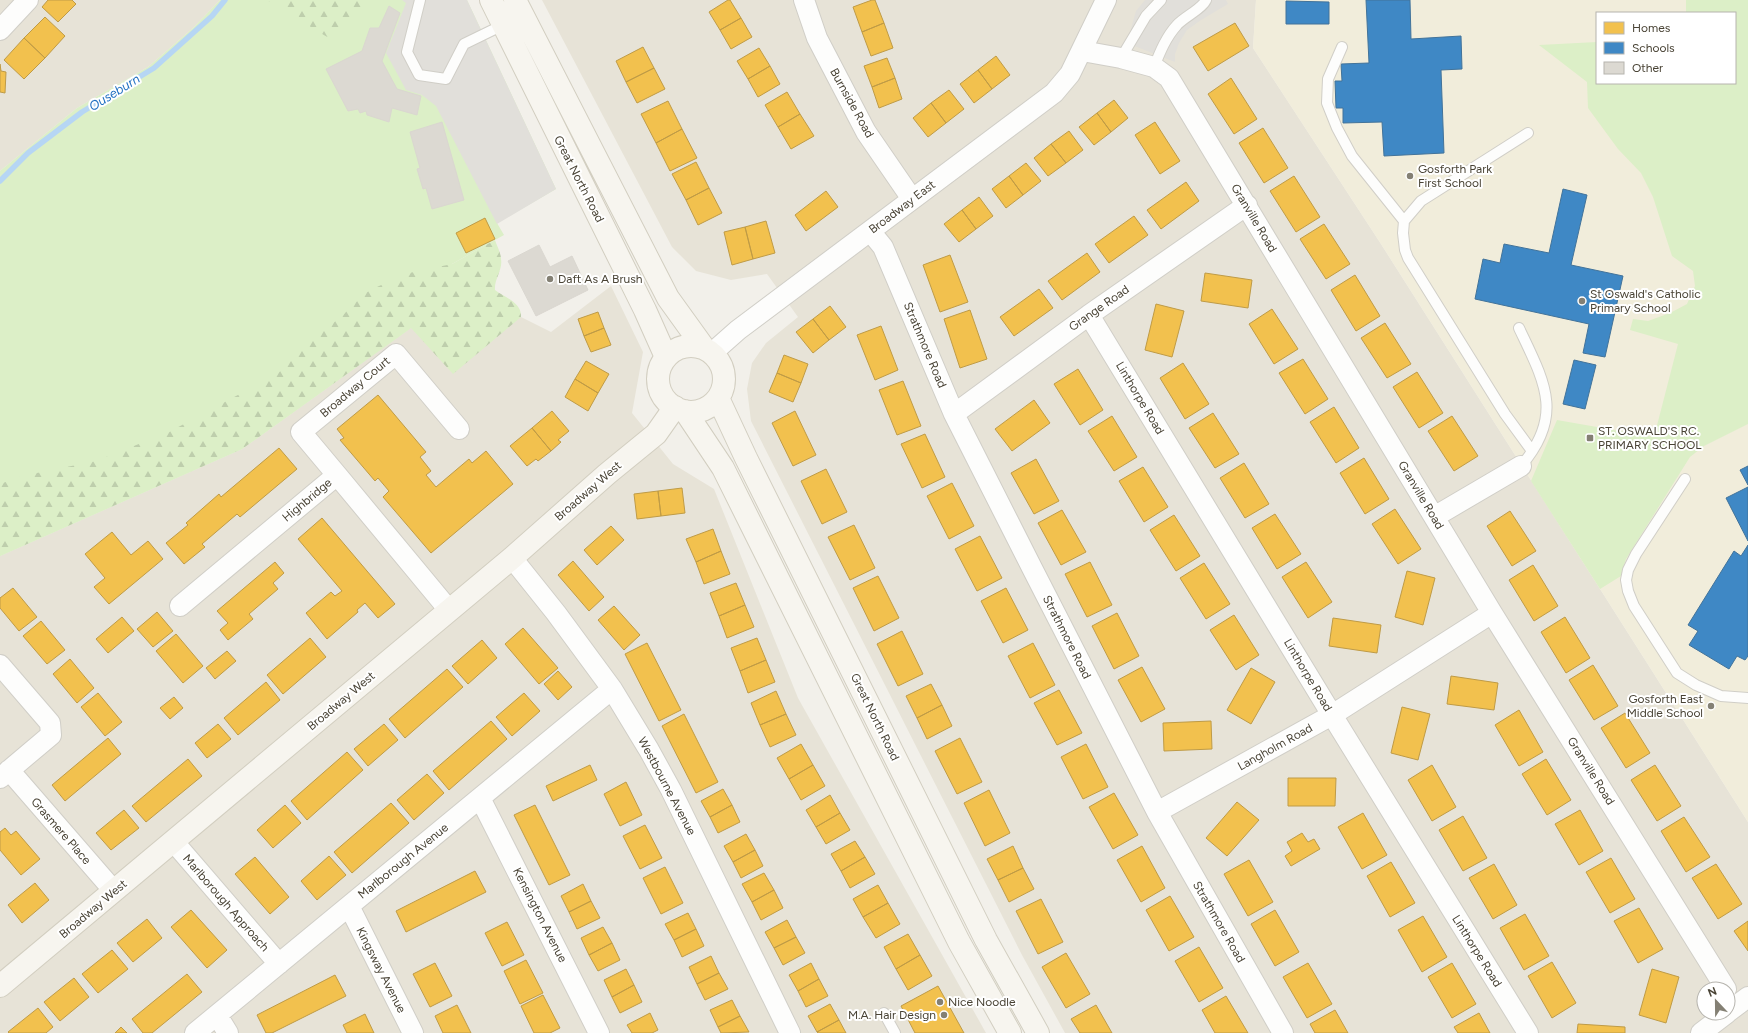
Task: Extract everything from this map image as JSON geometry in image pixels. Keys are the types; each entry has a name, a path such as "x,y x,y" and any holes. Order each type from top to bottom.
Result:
{"main road":[{"name":"Great North Road","path":"491,0 642,304 666,357 660,367 658,378 660,390 666,400 680,409 723,468 959,942 1010,1033"},
{"name":"Great North Road","path":"515,0 668,298 708,351 719,361 723,369 724,379 723,389 718,398 749,464 986,940 1038,1033"},
{"path":"666,357 674,351 684,347 694,346 708,351"},
{"path":"680,409 694,412 712,404 718,398"},
{"name":"Broadway West","path":"0,986 512,558 607,474 656,434 680,409"}],"street":[{"path":"0,30 28,0"},
{"name":"Burnside Road","path":"804,0 817,38 866,132 912,199"},
{"name":"Broadway East","path":"708,351 1054,93 1070,74 1106,0"},
{"name":"Granville Road","path":"1082,51 1121,58 1154,67 1169,78 1492,614 1721,981"},
{"name":"Grange Road","path":"954,414 1089,315 1246,205"},
{"name":"Strathmore Road","path":"870,231 883,247 954,414 1157,812 1283,1033"},
{"name":"Linthorpe Road","path":"1089,315 1332,716 1528,1033"},
{"name":"Broadway Court","path":"337,475 301,432 396,354 459,429"},
{"path":"1434,517 1527,459"},
{"name":"Highbridge","path":"180,606 337,475 449,610"},
{"name":"Westbourne Avenue","path":"512,558 556,613 612,689 649,750 671,790 790,1033"},
{"name":"Langholm Road","path":"1157,812 1332,716 1492,614"},
{"name":"Grasmere Place","path":"0,665 50,723 52,730 51,735 4,774 114,891"},
{"name":"Marlborough Avenue","path":"195,1033 612,689"},
{"name":"Kensington Avenue","path":"480,798 599,1033"},
{"name":"Marlborough Approach","path":"173,841 279,964"},
{"name":"Kingsway Avenue","path":"349,906 413,1033"},
{"path":"217,1015 228,1033"},
{"path":"1701,1033 1714,1021"}],"lane":[{"path":"420,0 407,52 419,75 446,79 464,44 503,25"},
{"path":"1121,58 1146,16 1161,0"},
{"path":"1154,67 1163,44 1172,31 1186,16 1202,5 1206,0"},
{"path":"1342,47 1328,79 1327,103 1337,128 1352,156 1404,221"},
{"path":"1527,459 1505,414 1408,258 1405,250 1403,233 1404,221 1421,201 1528,133"},
{"path":"1519,328 1539,374 1548,407 1546,421 1527,459"},
{"path":"1686,479 1636,554 1628,570 1626,580 1628,591 1634,606 1677,673 1696,685 1721,696 1748,698"},
{"path":"884,1013 895,1033"}],"shaded area":[{"path":"0,0 220,0 193,28 148,67 77,108 0,171"},
{"path":"402,0 467,0 556,189 497,224 436,106 422,95 406,90 386,53 406,3"},
{"path":"542,0 1256,0 1253,48 1381,244 1748,822 1748,1033 1065,1033 1022,955 751,421 747,389 752,363 766,343 798,317 767,274 731,280 696,271 672,247"},
{"path":"1145,0 1226,0 1228,4 1187,30 1179,43 1175,54 1175,62 1127,43 1136,11"},
{"path":"1256,0 1748,0 1748,822 1381,244 1253,48"},
{"path":"611,286 643,352 632,413 673,464 714,489 798,698 986,1033 0,1033 0,556 242,449 465,289 551,332"}],"green space":[{"path":"220,0 467,0 556,189 497,223 504,235 452,264 411,328 242,449 0,556 0,171 77,108 148,67 193,28"},
{"path":"265,0 367,0 362,10 343,32 329,38 312,28 283,6"},
{"path":"1686,0 1748,0 1748,424 1704,446 1690,457 1626,559 1621,576 1600,589 1531,481 1557,420 1654,437 1678,344 1630,330 1633,319 1648,321 1670,313 1687,304 1695,286 1693,271 1672,256 1653,197 1641,173 1618,149 1588,108 1587,82 1539,45 1596,42 1596,84 1736,84 1736,12 1686,12"},
{"path":"495,240 500,254 501,263 495,290 516,304 521,312 521,317 453,374 411,328 242,449 0,556 0,484 22,476 96,461 169,432 277,374 320,333 342,316 365,293 409,273 452,264"}],"building: Homes":[{"path":"48,0 72,0 76,4 58,22 42,7"},
{"path":"730,0 741,18 720,30 709,12"},
{"path":"875,0 884,23 862,32 853,7"},
{"path":"45,17 65,36 45,58 24,38"},
{"path":"741,18 752,37 731,49 720,30"},
{"path":"884,23 893,48 871,56 862,32"},
{"path":"1235,23 1249,46 1208,71 1193,47"},
{"path":"24,38 45,58 24,79 4,60"},
{"path":"643,47 654,68 626,82 616,61"},
{"path":"759,48 770,66 748,79 737,61"},
{"path":"996,56 1010,75 992,89 978,70"},
{"path":"887,58 895,78 872,87 864,66"},
{"path":"0,64 1,71 6,72 5,93 0,92"},
{"path":"770,66 780,84 758,97 748,79"},
{"path":"654,68 665,89 637,103 626,82"},
{"path":"978,70 992,89 974,103 960,84"},
{"path":"895,78 902,99 879,108 872,87"},
{"path":"1231,78 1257,119 1234,134 1208,94"},
{"path":"949,90 964,109 946,123 931,103"},
{"path":"787,92 800,114 778,127 765,105"},
{"path":"1114,100 1128,118 1111,132 1097,113"},
{"path":"668,101 682,129 656,143 641,114"},
{"path":"931,103 946,123 928,137 913,118"},
{"path":"1097,113 1111,132 1094,145 1079,127"},
{"path":"800,114 814,136 791,149 778,127"},
{"path":"1155,122 1180,161 1160,174 1135,135"},
{"path":"1263,128 1288,168 1264,183 1239,143"},
{"path":"682,129 697,158 670,171 656,143"},
{"path":"1069,131 1083,150 1066,163 1051,144"},
{"path":"1051,144 1066,163 1048,176 1034,158"},
{"path":"696,162 709,188 686,200 672,174"},
{"path":"1026,163 1041,181 1023,195 1009,176"},
{"path":"1009,176 1023,195 1006,208 992,189"},
{"path":"1294,176 1320,217 1296,232 1270,191"},
{"path":"1186,182 1199,201 1161,229 1147,210"},
{"path":"709,188 722,213 698,225 686,200"},
{"path":"826,191 838,207 806,231 795,215"},
{"path":"979,197 993,216 976,229 962,210"},
{"path":"962,210 976,229 959,242 944,224"},
{"path":"1134,216 1148,235 1109,263 1095,244"},
{"path":"485,218 495,239 466,253 456,233"},
{"path":"766,221 775,253 753,259 745,227"},
{"path":"1324,224 1350,264 1326,279 1300,239"},
{"path":"745,227 753,259 732,265 724,232"},
{"path":"1087,253 1100,272 1062,300 1048,281"},
{"path":"950,255 968,302 940,312 923,265"},
{"path":"1205,273 1252,280 1248,308 1201,301"},
{"path":"1355,275 1380,316 1356,331 1331,290"},
{"path":"1039,289 1053,308 1014,336 1000,317"},
{"path":"1156,304 1184,311 1172,357 1145,350"},
{"path":"830,306 846,327 829,340 813,319"},
{"path":"1272,309 1298,349 1274,364 1249,324"},
{"path":"970,310 987,359 960,368 944,319"},
{"path":"598,312 604,328 584,336 578,319"},
{"path":"813,319 829,340 813,353 796,332"},
{"path":"1385,323 1411,364 1387,378 1361,338"},
{"path":"881,326 898,370 875,380 857,335"},
{"path":"604,328 611,345 591,352 584,336"},
{"path":"784,355 808,364 801,383 777,373"},
{"path":"1303,359 1328,399 1305,414 1279,373"},
{"path":"586,361 609,374 598,393 575,379"},
{"path":"1183,363 1209,404 1185,419 1160,378"},
{"path":"1078,369 1103,410 1080,425 1054,384"},
{"path":"1417,372 1443,413 1419,428 1393,387"},
{"path":"777,373 801,383 793,402 769,392"},
{"path":"575,379 598,393 588,411 565,397"},
{"path":"903,381 921,426 897,435 879,390"},
{"path":"378,395 426,452 420,457 431,471 426,475 436,487 469,459 472,463 486,451 513,484 431,553 383,497 389,491 378,478 375,481 340,440 344,438 337,429"},
{"path":"1034,400 1050,423 1012,451 995,429"},
{"path":"1334,407 1359,448 1336,463 1310,422"},
{"path":"552,411 569,431 558,440 561,442 551,451 532,428"},
{"path":"795,411 816,455 793,466 772,423"},
{"path":"1213,413 1239,454 1215,468 1189,428"},
{"path":"1112,416 1137,457 1114,471 1088,431"},
{"path":"1452,416 1478,456 1454,471 1428,431"},
{"path":"532,428 551,451 538,461 536,459 527,466 510,446"},
{"path":"925,434 945,477 922,488 901,444"},
{"path":"279,448 297,469 240,517 237,514 202,544 205,547 184,564 166,543 188,525 186,523 219,494 221,497"},
{"path":"1364,458 1389,499 1365,514 1340,473"},
{"path":"1036,459 1059,501 1034,514 1011,473"},
{"path":"1244,463 1269,504 1245,518 1220,478"},
{"path":"1143,467 1168,507 1144,522 1119,481"},
{"path":"826,469 847,512 822,524 801,481"},
{"path":"952,483 974,526 949,539 927,496"},
{"path":"682,488 685,513 661,516 658,491"},
{"path":"658,491 661,516 637,519 634,494"},
{"path":"1395,509 1421,549 1398,564 1372,524"},
{"path":"1062,510 1086,552 1061,565 1038,523"},
{"path":"1510,511 1536,551 1512,566 1487,526"},
{"path":"1275,514 1301,554 1277,569 1252,528"},
{"path":"1174,515 1200,556 1176,571 1150,530"},
{"path":"322,518 395,604 378,618 365,603 357,610 358,612 327,639 306,613 331,592 335,596 342,591 298,539"},
{"path":"854,525 875,568 850,580 828,537"},
{"path":"611,526 624,540 597,565 584,550"},
{"path":"713,529 721,551 696,562 686,539"},
{"path":"112,532 131,555 148,541 163,559 109,604 94,587 105,578 85,554"},
{"path":"980,536 1002,578 977,591 955,549"},
{"path":"721,551 730,574 704,584 696,562"},
{"path":"573,561 604,597 589,611 558,575"},
{"path":"275,562 284,573 273,583 278,589 249,614 253,619 228,640 220,630 228,623 217,611"},
{"path":"1090,562 1112,605 1087,617 1065,574"},
{"path":"1306,562 1332,602 1308,618 1282,577"},
{"path":"1204,563 1230,604 1206,619 1180,578"},
{"path":"1533,565 1558,606 1534,621 1509,580"},
{"path":"1407,571 1435,578 1423,625 1395,617"},
{"path":"878,576 899,618 874,631 853,588"},
{"path":"736,583 745,605 719,616 710,593"},
{"path":"13,588 37,617 19,631 0,608 0,598"},
{"path":"1006,588 1028,630 1003,643 981,601"},
{"path":"745,605 754,627 727,638 719,616"},
{"path":"614,606 640,635 624,650 598,620"},
{"path":"157,612 173,631 153,647 137,629"},
{"path":"1117,613 1139,656 1114,669 1092,626"},
{"path":"1234,615 1259,655 1236,670 1210,630"},
{"path":"122,617 134,631 108,653 96,639"},
{"path":"1565,617 1590,658 1566,673 1541,632"},
{"path":"1333,618 1381,625 1377,653 1329,646"},
{"path":"41,621 65,650 47,664 23,636"},
{"path":"523,628 558,668 539,684 505,644"},
{"path":"902,631 923,674 898,686 877,644"},
{"path":"176,634 203,666 183,683 156,651"},
{"path":"310,638 326,657 283,694 267,675"},
{"path":"757,638 766,660 740,671 731,648"},
{"path":"482,640 497,658 468,684 452,666"},
{"path":"647,643 681,710 659,721 625,654"},
{"path":"1033,643 1055,685 1030,698 1008,656"},
{"path":"227,651 236,661 215,679 206,668"},
{"path":"70,659 94,688 77,703 53,674"},
{"path":"766,660 775,682 748,693 740,671"},
{"path":"1593,665 1618,706 1594,720 1569,680"},
{"path":"1142,667 1165,709 1141,722 1118,680"},
{"path":"1251,668 1275,682 1251,724 1227,710"},
{"path":"447,669 463,687 405,738 389,719"},
{"path":"558,671 572,687 558,700 544,684"},
{"path":"1451,676 1498,683 1494,710 1447,704"},
{"path":"266,682 280,700 238,735 224,718"},
{"path":"931,684 942,705 917,718 906,696"},
{"path":"1059,690 1082,733 1057,745 1034,703"},
{"path":"776,691 786,714 760,725 751,703"},
{"path":"98,693 122,722 105,736 81,707"},
{"path":"524,693 540,711 512,736 496,717"},
{"path":"174,697 183,708 170,719 160,708"},
{"path":"942,705 952,726 927,739 917,718"},
{"path":"1402,707 1430,714 1418,760 1391,753"},
{"path":"1519,710 1543,752 1519,766 1495,725"},
{"path":"1625,713 1650,753 1626,768 1601,728"},
{"path":"684,714 718,782 696,793 662,726"},
{"path":"786,714 796,735 770,747 760,725"},
{"path":"491,721 507,739 449,790 433,771"},
{"path":"1211,721 1212,749 1164,751 1163,723"},
{"path":"218,724 231,739 207,758 195,743"},
{"path":"384,724 398,740 368,766 354,749"},
{"path":"108,738 121,754 65,801 52,785"},
{"path":"960,738 982,782 957,794 935,751"},
{"path":"801,744 813,765 789,779 777,758"},
{"path":"1086,744 1108,787 1083,799 1061,757"},
{"path":"347,752 363,770 307,820 291,801"},
{"path":"188,759 202,776 146,822 132,806"},
{"path":"1546,759 1571,800 1547,815 1522,774"},
{"path":"590,765 597,780 553,801 546,786"},
{"path":"813,765 825,786 801,800 789,779"},
{"path":"1432,765 1456,807 1432,821 1408,780"},
{"path":"1655,765 1681,806 1657,821 1631,780"},
{"path":"427,774 444,793 414,820 397,800"},
{"path":"1288,778 1336,778 1335,806 1288,806"},
{"path":"626,782 642,815 620,826 604,794"},
{"path":"723,789 732,805 710,817 701,801"},
{"path":"989,790 1010,833 985,846 964,803"},
{"path":"1114,793 1138,835 1113,849 1089,807"},
{"path":"830,795 840,813 816,827 806,810"},
{"path":"1237,802 1259,820 1227,856 1206,838"},
{"path":"391,803 409,823 352,873 334,852"},
{"path":"285,805 301,823 273,848 257,830"},
{"path":"535,805 570,875 549,885 514,815"},
{"path":"732,805 740,822 718,833 710,817"},
{"path":"124,810 139,828 111,850 96,833"},
{"path":"1580,810 1603,851 1579,865 1555,824"},
{"path":"840,813 850,830 826,844 816,827"},
{"path":"1363,813 1387,855 1362,869 1338,827"},
{"path":"1463,816 1487,858 1463,871 1439,830"},
{"path":"1684,817 1710,857 1686,872 1661,831"},
{"path":"645,825 662,858 640,869 623,836"},
{"path":"5,828 11,835 16,831 40,859 21,875 0,850 0,832"},
{"path":"1302,833 1308,842 1314,839 1320,849 1291,866 1285,856 1292,851 1287,842"},
{"path":"746,834 755,850 733,862 724,846"},
{"path":"855,841 865,857 841,871 831,854"},
{"path":"1013,846 1023,868 998,880 987,859"},
{"path":"1142,846 1165,888 1141,902 1117,860"},
{"path":"755,850 763,866 741,878 733,862"},
{"path":"329,856 346,875 317,900 301,881"},
{"path":"255,857 289,897 270,914 235,874"},
{"path":"865,857 875,874 850,888 841,871"},
{"path":"1611,858 1635,899 1610,913 1586,872"},
{"path":"1249,860 1273,902 1248,916 1224,874"},
{"path":"1391,862 1415,903 1390,917 1367,876"},
{"path":"1494,864 1517,905 1493,919 1469,878"},
{"path":"1716,864 1742,904 1718,919 1692,878"},
{"path":"665,867 683,903 661,914 643,878"},
{"path":"1023,868 1034,889 1009,902 998,880"},
{"path":"475,871 486,892 406,932 396,911"},
{"path":"764,873 774,890 752,902 742,884"},
{"path":"35,883 49,900 22,923 8,905"},
{"path":"583,884 591,901 569,912 561,896"},
{"path":"878,885 888,903 863,917 853,899"},
{"path":"774,890 783,908 761,920 752,902"},
{"path":"1170,896 1194,937 1169,951 1146,910"},
{"path":"1041,899 1063,942 1038,954 1016,911"},
{"path":"591,901 600,918 577,929 569,912"},
{"path":"888,903 900,924 876,938 863,917"},
{"path":"1639,908 1663,949 1638,963 1614,921"},
{"path":"191,910 227,950 207,968 171,927"},
{"path":"1275,910 1299,952 1275,966 1251,924"},
{"path":"688,913 696,929 674,940 665,924"},
{"path":"1525,914 1549,956 1524,970 1500,928"},
{"path":"1423,916 1447,957 1422,972 1398,930"},
{"path":"147,919 162,938 133,962 117,943"},
{"path":"787,920 796,937 774,948 765,932"},
{"path":"1748,921 1748,951 1734,931"},
{"path":"507,922 524,955 502,966 485,933"},
{"path":"603,927 612,943 589,955 581,938"},
{"path":"696,929 704,946 682,957 674,940"},
{"path":"908,934 920,955 896,969 884,947"},
{"path":"796,937 805,953 783,965 774,948"},
{"path":"612,943 620,960 598,971 589,955"},
{"path":"1199,947 1223,988 1199,1002 1175,961"},
{"path":"112,950 128,969 98,993 82,974"},
{"path":"1066,953 1090,994 1066,1008 1042,967"},
{"path":"920,955 932,976 908,990 896,969"},
{"path":"711,956 719,973 697,984 689,967"},
{"path":"526,960 543,993 520,1004 504,971"},
{"path":"1552,962 1576,1003 1552,1018 1528,976"},
{"path":"435,963 452,996 430,1007 413,974"},
{"path":"811,963 819,979 798,991 789,975"},
{"path":"1308,963 1332,1004 1307,1018 1283,977"},
{"path":"1452,963 1476,1004 1452,1018 1428,977"},
{"path":"626,969 634,985 612,997 604,980"},
{"path":"1652,969 1679,977 1666,1023 1639,1015"},
{"path":"719,973 728,989 705,1000 697,984"},
{"path":"187,974 202,992 152,1033 143,1033 132,1019"},
{"path":"335,975 346,996 272,1033 266,1033 257,1015"},
{"path":"74,978 89,997 60,1021 44,1002"},
{"path":"819,979 828,996 806,1007 798,991"},
{"path":"634,985 642,1002 620,1013 612,997"},
{"path":"938,986 964,1033 915,1033 901,1006"},
{"path":"543,995 560,1028 550,1033 534,1033 521,1006"},
{"path":"1226,996 1248,1033 1215,1033 1202,1010"},
{"path":"732,1000 740,1016 718,1027 710,1010"},
{"path":"830,1004 839,1020 817,1032 808,1016"},
{"path":"457,1005 471,1033 443,1033 435,1016"},
{"path":"1096,1005 1112,1033 1080,1033 1071,1019"},
{"path":"38,1008 53,1027 46,1033 8,1032"},
{"path":"1335,1010 1348,1033 1315,1033 1310,1024"},
{"path":"650,1013 658,1030 652,1033 632,1033 627,1025"},
{"path":"1479,1013 1490,1033 1458,1033 1454,1027"},
{"path":"365,1014 374,1033 347,1033 343,1025"},
{"path":"740,1016 749,1032 721,1033 718,1027"},
{"path":"839,1020 846,1033 817,1032"},
{"path":"1578,1024 1625,1027 1625,1033 1577,1033"},
{"path":"121,1027 127,1033 115,1033"}],"building: Schools":[{"path":"1366,0 1410,0 1411,39 1461,36 1462,69 1441,70 1444,153 1384,156 1382,122 1343,123 1343,108 1336,108 1335,81 1342,81 1341,64 1369,63"},
{"path":"1286,1 1329,2 1329,24 1286,24"},
{"path":"1563,189 1587,195 1571,265 1623,276 1605,357 1583,353 1589,324 1475,299 1483,259 1500,263 1504,244 1549,253"},
{"path":"1574,360 1596,365 1585,409 1563,404"},
{"path":"1748,466 1748,485 1740,470"},
{"path":"1748,487 1748,541 1726,498"},
{"path":"1748,545 1748,656 1745,660 1737,656 1729,669 1689,645 1698,631 1688,625 1734,551 1741,556"}],"building: Other":[{"path":"389,6 400,13 382,61 397,89 421,96 417,115 392,108 389,122 367,115 366,111 360,113 358,109 348,111 326,69 362,51 370,28 379,28"},
{"path":"442,122 464,200 432,209 426,188 423,189 417,169 420,168 410,132"},
{"name":"Daft As A Brush","path":"539,245 550,267 572,256 588,290 536,316 508,261"}],"waterway":[{"name":"Ouseburn","path":"0,181 28,153 82,112 154,68 212,16 225,0"}],"place":[{"name":"Gosforth Park First School","path":"1410,176"},
{"name":"Daft As A Brush","path":"550,279"},
{"name":"St Oswald's Catholic Primary School","path":"1582,301"},
{"name":"ST. OSWALD'S RC. PRIMARY SCHOOL","path":"1590,438"},
{"name":"Gosforth East Middle School","path":"1711,706"},
{"name":"Nice Noodle","path":"940,1002"},
{"name":"M.A. Hair Design","path":"944,1015"}]}
